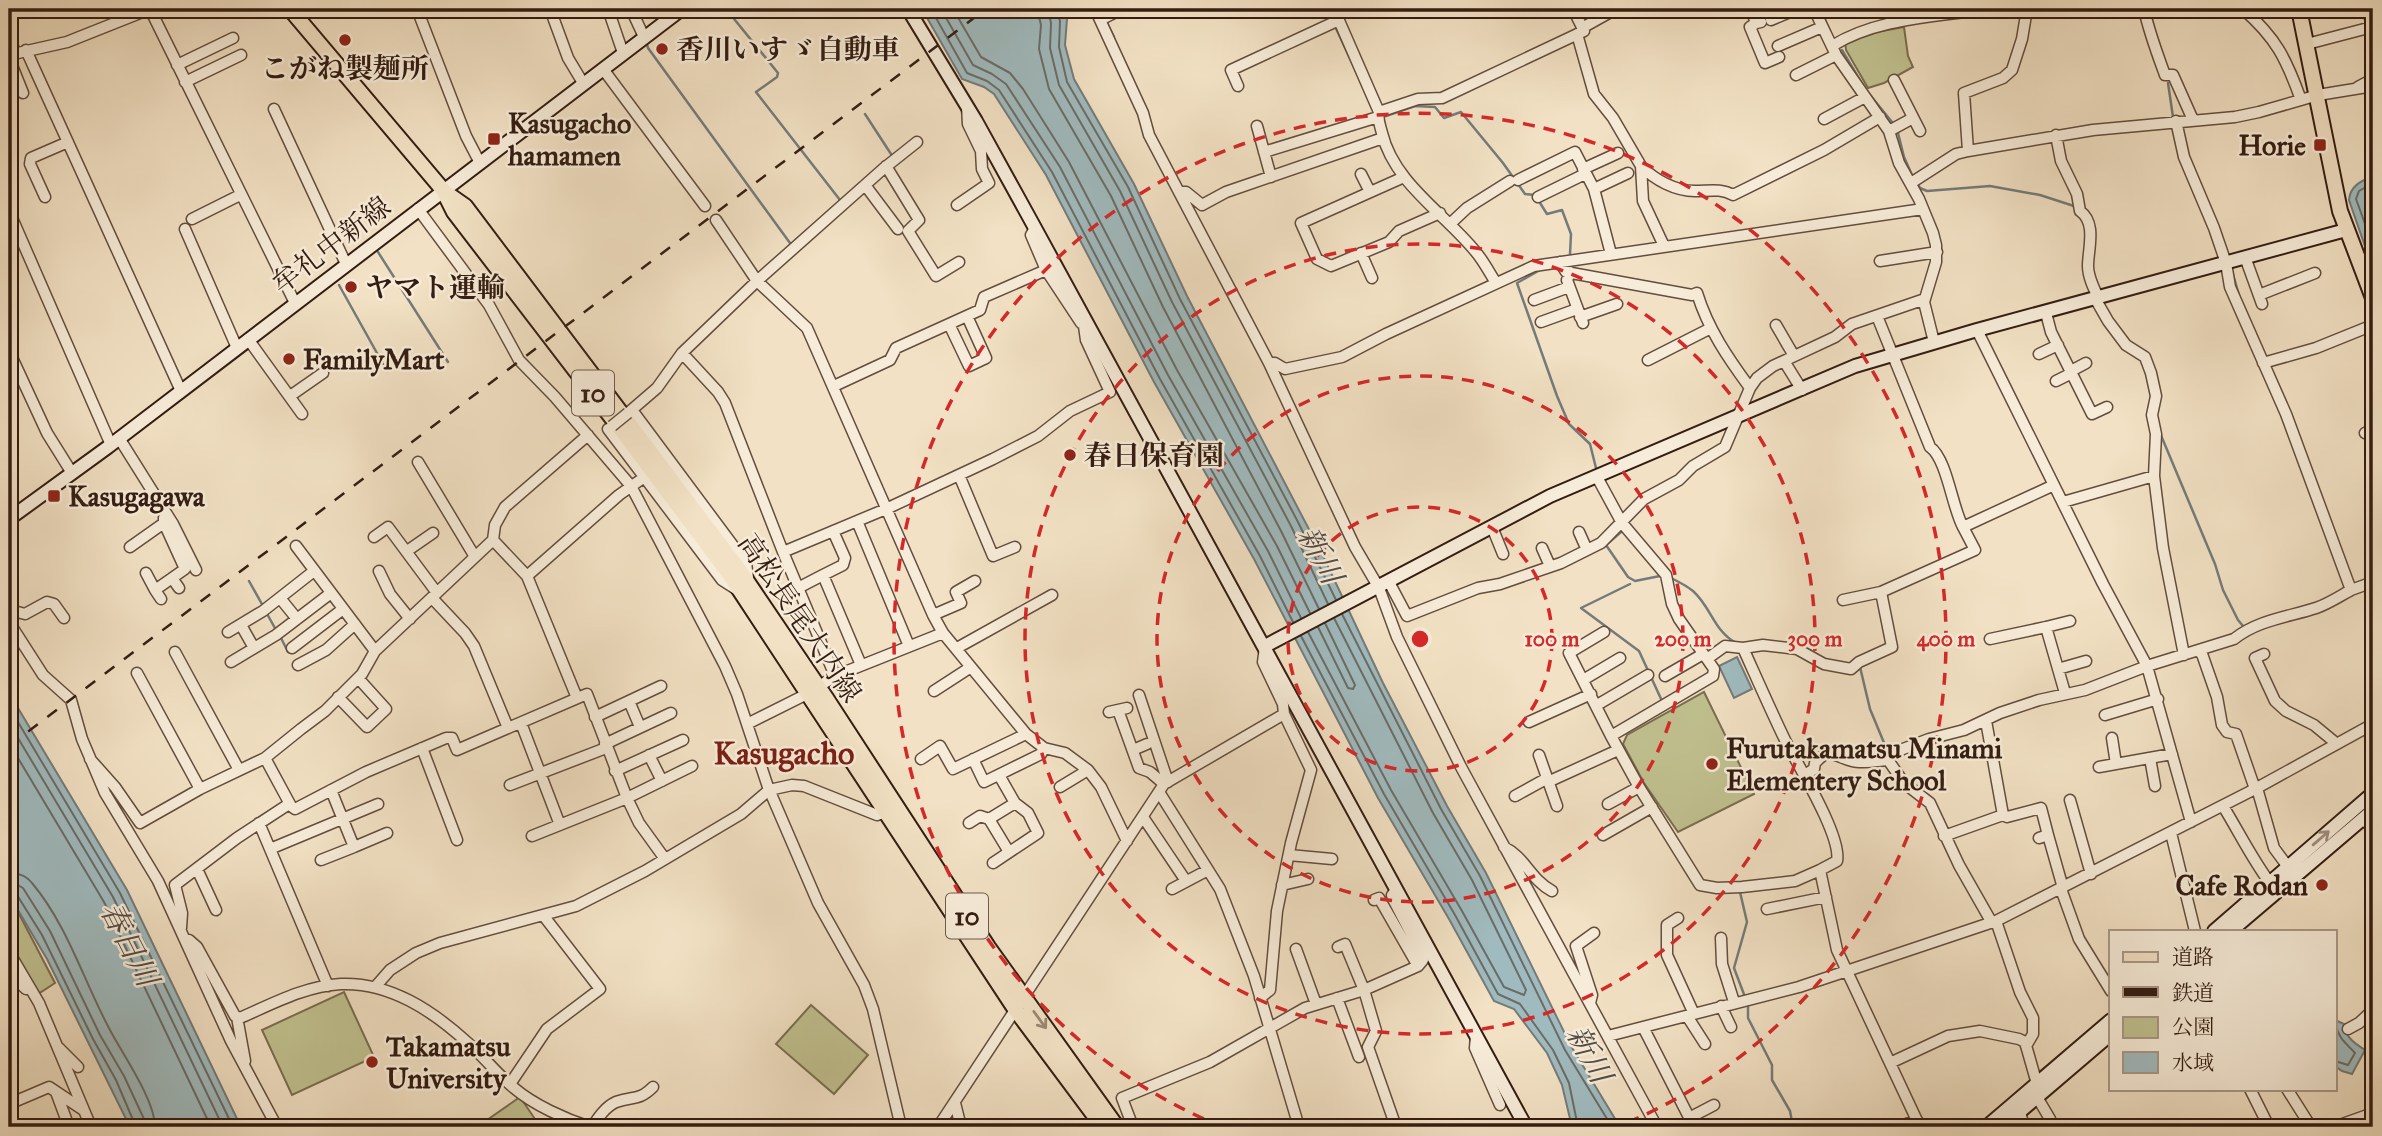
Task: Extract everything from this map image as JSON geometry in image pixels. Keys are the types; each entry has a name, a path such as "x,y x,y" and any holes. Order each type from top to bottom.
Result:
{"main road":[{"name":"高松長尾大内線","path":"290,9 443,191 454,212 744,587 988,947 1019,1002 1117,1127"},
{"path":"2299,9 2318,95 2332,179 2346,230 2373,298"},
{"name":"高松長尾大内線","path":"814,690 886,812 1019,1002 1102,1127"}],"street":[{"path":"15,54 66,42 150,9 295,303"},
{"path":"416,9 466,135 480,163"},
{"path":"550,9 568,58 583,83"},
{"path":"608,9 624,53"},
{"path":"631,9 644,37"},
{"name":"牟礼中新線","path":"9,519 682,9"},
{"path":"908,9 967,106 1035,228 1085,326 1266,646 1526,1127"},
{"path":"1095,9 1143,113 1149,135 1269,363 1355,547 1407,616 1478,588 1500,584 1550,566 1601,543 1644,499 1679,480 1693,466 1725,447 1750,388 1764,372 1835,337 1862,320 1924,299"},
{"path":"1100,20 1122,9"},
{"path":"1334,9 1335,21 1379,114 1383,138 1393,161 1404,177 1477,252 1496,283"},
{"path":"1573,9 1594,94 1613,118 1641,166 1660,181 1677,188 1692,191 1721,190 1733,195 1824,150 1880,117"},
{"path":"1264,152 1418,99 1442,98 1579,31 1616,9"},
{"path":"1751,9 1764,22"},
{"path":"1797,9 1750,27 1765,63 1822,27"},
{"path":"1814,9 1834,50 1889,131 1894,150 1933,233 1937,262 1924,299 1934,342"},
{"path":"1796,75 1834,50 1844,38 1883,24 1986,9"},
{"path":"1969,151 1964,93 2003,78 2012,70 2022,39 2027,9"},
{"path":"2144,9 2151,38 2165,75 2173,75 2193,120"},
{"path":"2243,9 2280,48 2301,100"},
{"path":"2307,44 2372,27 2368,9"},
{"path":"1238,86 1231,70 1335,21"},
{"path":"9,37 23,93"},
{"path":"177,65 233,38"},
{"path":"15,54 68,142 181,391"},
{"path":"186,82 241,55"},
{"path":"603,69 705,206"},
{"path":"2355,89 2373,79"},
{"path":"1894,80 1920,131"},
{"path":"1911,183 1956,155 1969,151 2056,135 2259,112 2318,95 2373,86"},
{"path":"1824,119 1865,97"},
{"path":"957,205 989,183 982,169 981,151 968,124 967,106"},
{"path":"274,109 346,264"},
{"path":"1889,131 1913,118"},
{"path":"2176,121 2184,157 2226,263 2230,288 2266,362 2351,590"},
{"path":"1256,127 1271,177"},
{"path":"2056,135 2063,170 2077,194 2079,208 2086,215 2088,222 2090,252 2087,267 2097,299 2108,321 2126,345 2145,357 2151,373 2156,396 2152,415 2156,434 2154,476 2163,548 2184,655"},
{"path":"1180,192 1186,192 1202,205 1226,192 1383,138"},
{"path":"45,197 30,164 31,158 68,142"},
{"path":"90,759 115,787 140,823 200,789 265,758 325,711 358,678 376,651 493,540 495,525 505,507 590,438 610,428 630,412 657,388 682,353 757,281 886,166 917,142"},
{"path":"1451,223 1480,194 1514,180 1544,162 1575,152 1594,189 1611,254"},
{"path":"1538,197 1618,153"},
{"path":"886,166 919,220 908,231 936,276 959,262"},
{"path":"1641,166 1643,201 1664,246"},
{"path":"1594,189 1628,173"},
{"path":"1361,174 1370,192"},
{"path":"1404,177 1301,223 1317,259 1331,266 1389,242 1399,231 1440,213"},
{"path":"865,185 898,229"},
{"path":"192,219 240,195"},
{"path":"1269,363 1275,363 1285,369 1342,357 1534,266 1923,208"},
{"path":"418,209 489,305 519,360 631,486 725,666 769,790 818,903 864,985 873,1009 901,1127"},
{"path":"9,211 115,441 165,511 195,570"},
{"path":"716,220 757,281 807,328 943,633 1026,734 1044,748 1065,753 1088,770 1101,787 1127,841"},
{"path":"783,552 886,509 1026,443 1070,411 1110,392 1086,340 1085,326 1046,270 1031,235 1035,228"},
{"path":"185,229 237,348"},
{"path":"1266,646 1550,496 1856,366 1977,330 2346,230"},
{"path":"1880,261 1937,252"},
{"path":"1361,253 1372,278"},
{"path":"2245,257 2260,300 2292,277 2315,274"},
{"path":"1560,261 1566,272 1692,295 1697,293 1725,354 1750,388"},
{"path":"834,386 891,360 896,348 980,310 984,297 1046,270"},
{"path":"1570,272 1567,280 1580,316"},
{"path":"1534,300 1569,287"},
{"path":"1541,321 1580,316 1617,304"},
{"path":"2046,313 2058,345 2092,414 2107,407"},
{"path":"949,324 969,366 986,358 967,316"},
{"path":"1843,600 1881,592 1975,550 1955,512 1949,484 1939,458 1930,447 1877,316"},
{"path":"2266,362 2316,348 2373,325"},
{"path":"1776,326 1802,390"},
{"path":"1648,360 1711,328"},
{"path":"1977,330 2147,666 2191,822"},
{"path":"248,339 302,414"},
{"path":"2039,354 2058,345"},
{"path":"9,351 47,433 72,473"},
{"path":"682,353 725,403 835,676"},
{"path":"2056,381 2085,363"},
{"path":"289,396 323,373"},
{"path":"610,428 722,580 744,587 746,563 630,412"},
{"path":"418,462 475,557"},
{"path":"959,475 993,556 1015,547"},
{"path":"527,576 646,476"},
{"path":"2063,502 2154,476"},
{"path":"1597,477 1622,523 1666,575 1672,604 1679,619 1714,669 1713,676 1611,736"},
{"path":"1962,527 2054,485"},
{"path":"146,573 158,595 172,578 185,569 164,523 165,511"},
{"path":"857,521 909,646"},
{"path":"130,547 164,523"},
{"path":"374,537 388,527 465,633 474,646 508,728"},
{"path":"1492,527 1503,554"},
{"path":"798,588 843,565 845,558 833,531"},
{"path":"1579,532 1587,550"},
{"path":"407,551 433,533"},
{"path":"493,540 527,576 577,698"},
{"path":"296,547 376,651"},
{"path":"1542,548 1550,566"},
{"path":"228,632 280,598 314,571"},
{"path":"379,571 390,594 410,619"},
{"path":"823,575 861,665"},
{"path":"172,578 179,588"},
{"path":"933,615 961,603 956,592 975,581"},
{"path":"1888,760 1890,754 1986,721 2000,713 2065,693 2085,690 2147,666 2234,639 2245,630 2319,607 2373,582"},
{"path":"1384,585 1397,636 1503,847 1657,1127"},
{"path":"1665,676 1725,646 1743,648 1763,645 1797,649 1824,664 1852,670 1859,662 1876,652 1892,647 1881,592"},
{"path":"231,662 254,649 331,593"},
{"path":"957,648 1052,595"},
{"path":"280,598 297,619"},
{"path":"9,603 13,611 25,614 47,602 54,604 64,618"},
{"path":"292,648 343,609"},
{"path":"1990,639 2070,621"},
{"path":"9,622 43,675 71,700 82,740 106,793 158,881 231,1041 277,1127"},
{"path":"299,665 326,650 355,624"},
{"path":"241,625 254,649"},
{"path":"2046,627 2065,693"},
{"path":"1604,632 1569,653 1639,788 1700,885 1717,888 1795,881 1837,861 1839,852 1743,648"},
{"path":"747,724 814,690 835,676 943,633"},
{"path":"1260,998 1270,990 1274,934 1282,885 1311,770 1263,662 1266,646"},
{"path":"2198,651 2202,654 2215,689 2222,725 2227,732 2236,734 2274,848 2287,867"},
{"path":"175,652 239,770"},
{"path":"2264,654 2255,658 2275,701 2286,711 2314,725 2337,744"},
{"path":"1583,680 1620,658"},
{"path":"2058,669 2086,661"},
{"path":"934,691 971,667"},
{"path":"138,673 200,789"},
{"path":"1597,705 1648,675"},
{"path":"338,697 367,727 386,709 358,678"},
{"path":"595,717 661,686"},
{"path":"265,758 289,804 295,809 366,772 446,738 452,738 457,750 587,694 615,771 639,823 665,859"},
{"path":"1529,722 1591,694"},
{"path":"1139,695 1164,786 1220,889 1254,976 1298,1127"},
{"path":"2105,715 2115,708 2158,699"},
{"path":"629,701 640,727"},
{"path":"1118,710 1139,768 1150,772 1164,786"},
{"path":"510,785 606,746 671,713"},
{"path":"938,1127 1164,786 1284,714"},
{"path":"1986,721 2003,815"},
{"path":"520,723 560,825"},
{"path":"1608,1036 1799,987 1994,922 2223,806 2373,724"},
{"path":"921,759 940,746 953,769 1026,734"},
{"path":"2112,738 2116,764"},
{"path":"615,771 683,740"},
{"path":"1133,750 1147,744"},
{"path":"422,748 457,840"},
{"path":"973,759 984,782 1041,754 1044,748"},
{"path":"1515,796 1618,750"},
{"path":"1805,775 1814,769 1815,763 1826,754 1836,754 1853,762 1888,760"},
{"path":"2099,767 2172,754"},
{"path":"649,755 662,781"},
{"path":"1539,755 1558,806"},
{"path":"2150,758 2155,786"},
{"path":"1888,760 1904,783 1930,803 1944,836 1994,922 2020,992 2033,1018 2034,1034 2026,1046"},
{"path":"532,836 628,799 692,766"},
{"path":"1060,787 1088,770"},
{"path":"993,863 1038,833 1028,813 1015,803 999,775"},
{"path":"376,986 390,970 416,953 440,943 576,906 665,859 741,814 769,790 792,785 804,786 877,815 886,812"},
{"path":"1608,804 1639,788"},
{"path":"331,790 354,847"},
{"path":"2215,930 2373,793"},
{"path":"2070,800 2091,874"},
{"path":"989,819 1015,803"},
{"path":"247,1071 237,1017 197,947 183,932 182,913 175,885 289,804"},
{"path":"270,849 378,804"},
{"path":"2223,806 2242,835 2256,865 2270,883"},
{"path":"1604,835 1652,807"},
{"path":"1944,836 2003,815 2007,817 2040,807 2044,837 2079,939 2109,988"},
{"path":"2232,930 2368,814 2373,829"},
{"path":"969,823 980,816 989,819 1009,852"},
{"path":"1143,817 1186,881"},
{"path":"259,824 328,986"},
{"path":"321,860 387,833"},
{"path":"2171,833 2196,930"},
{"path":"1503,847 1514,852 1539,884 1552,891"},
{"path":"1289,855 1332,859"},
{"path":"197,869 216,910"},
{"path":"1172,889 1208,870"},
{"path":"1821,870 1836,950 1918,1124 1898,1127"},
{"path":"1282,885 1308,879"},
{"path":"1105,1111 1122,1098 1210,1062 1316,1004 1364,990 1418,965 1423,960 1421,953 1393,899 1392,895 1396,890"},
{"path":"1767,909 1826,897"},
{"path":"1374,900 1379,898 1418,965"},
{"path":"510,1084 547,1030 600,989 543,915"},
{"path":"1678,918 1667,925 1667,956 1704,1044"},
{"path":"1589,1003 1591,995 1576,946 1594,933"},
{"path":"1721,938 1722,964 1734,1002"},
{"path":"1338,947 1345,944 1364,990 1376,1031 1368,1047 1395,1127"},
{"path":"1296,949 1299,971 1316,1004"},
{"path":"9,952 39,1003 91,1127"},
{"path":"9,973 19,980 39,1003"},
{"path":"237,1017 293,994 328,986 376,986 401,995 443,1023 467,1042 510,1084 537,1103 577,1125 591,1127 599,1116 616,1102 643,1097 653,1087"},
{"path":"1337,998 1359,1057"},
{"path":"1721,1006 1731,1027"},
{"path":"2348,1028 2373,1010"},
{"path":"2002,1127 2109,1022"},
{"path":"1643,1027 1692,1122 1714,1105"},
{"path":"1890,1062 1948,1036 1980,1031 2019,1039 2026,1046 2037,1090 2052,1127"},
{"path":"1476,1035 1475,1048 1500,1105"},
{"path":"1986,1127 2109,1036"},
{"path":"56,1046 79,1067"},
{"path":"9,1104 49,1087 83,1110"},
{"path":"2250,1090 2269,1127"},
{"path":"2288,1090 2311,1127"},
{"path":"56,1092 69,1127"},
{"path":"1122,1098 1133,1127"},
{"path":"956,1103 961,1127"},
{"path":"2020,1112 2024,1127"},
{"path":"2334,1127 2373,1113"}],"green space":[{"path":"1904,27 1908,56 1913,67 1884,83 1868,88 1846,50 1845,41 1865,34"},
{"path":"1704,692 1754,794 1678,832 1644,783 1623,744 1627,735"},
{"path":"9,900 14,911 17,910 55,983 38,994 9,947"},
{"path":"344,992 374,1057 292,1095 262,1030"},
{"path":"811,1005 868,1055 834,1094 776,1044"},
{"path":"520,1097 539,1125 552,1117 559,1127 477,1127"}],"water":[{"name":"新川","path":"922,9 1062,9 1067,19 1065,45 1074,79 1134,184 1187,296 1324,558 1383,683 1447,806 1486,873 1571,1046 1620,1127 1572,1127 1562,1085 1547,1053 1514,1009 1494,1001 1378,798 1254,559 1154,382 1046,175 994,94 962,79"},
{"path":"2373,176 2372,253 2366,249 2349,200 2360,182"},
{"path":"1737,657 1752,689 1734,698 1719,666"},
{"name":"春日川","path":"9,693 127,890 241,1127 130,1127 47,959 9,895"},
{"path":"2336,1020 2344,1024 2349,1037 2365,1050 2352,1074 2336,1067"}],"waterway":[{"path":"726,9 778,73 777,77 756,92 840,200"},
{"path":"1327,9 1374,110"},
{"path":"1820,9 1830,31"},
{"path":"2149,9 2153,24"},
{"path":"1106,21 1114,37"},
{"path":"646,41 648,48 790,243"},
{"path":"1842,50 1864,87"},
{"path":"2168,83 2173,117"},
{"path":"1870,95 1892,122"},
{"path":"1382,115 1415,106 1435,107 1444,118 1461,112 1525,194 1535,195 1547,214 1562,210 1571,234 1570,254"},
{"path":"865,114 891,154"},
{"path":"1898,133 1912,175"},
{"path":"1918,184 1927,191 1990,186 2040,195 2077,207"},
{"path":"378,252 448,362"},
{"path":"1540,270 1517,283 1557,396 1569,424 1590,444 1597,472"},
{"path":"2232,271 2239,295"},
{"path":"339,285 387,371"},
{"path":"2160,433 2215,564 2223,590 2243,626"},
{"path":"1621,532 1606,545 1628,577 1635,581 1660,576"},
{"path":"1673,579 1699,597 1717,625 1736,643"},
{"path":"249,581 263,606"},
{"path":"1630,584 1581,608 1639,651 1662,701"},
{"path":"266,612 276,630"},
{"path":"280,636 288,652"},
{"path":"1860,667 1870,709 1887,750"},
{"path":"1740,892 1747,922 1734,968 1745,997"},
{"path":"1748,1005 1748,1018 1772,1065 1772,1080 1790,1111 1793,1127"}],"railway":[{"path":"9,746 986,9"}],"place":[{"name":"こがね製麺所","path":"345,40"},
{"name":"香川いすゞ自動車","path":"662,49"},
{"name":"Kasugacho hamamen","path":"494,139"},
{"name":"Horie","path":"2320,145"},
{"name":"ヤマト運輸","path":"351,287"},
{"name":"FamilyMart","path":"289,359"},
{"name":"春日保育園","path":"1070,455"},
{"name":"Kasugagawa","path":"54,496"},
{"name":"Furutakamatsu Minami Elementery School","path":"1712,764"},
{"name":"Cafe Rodan","path":"2322,885"},
{"name":"Takamatsu University","path":"372,1062"}],"district":[{"name":"Kasugacho","path":"784,753"}]}
